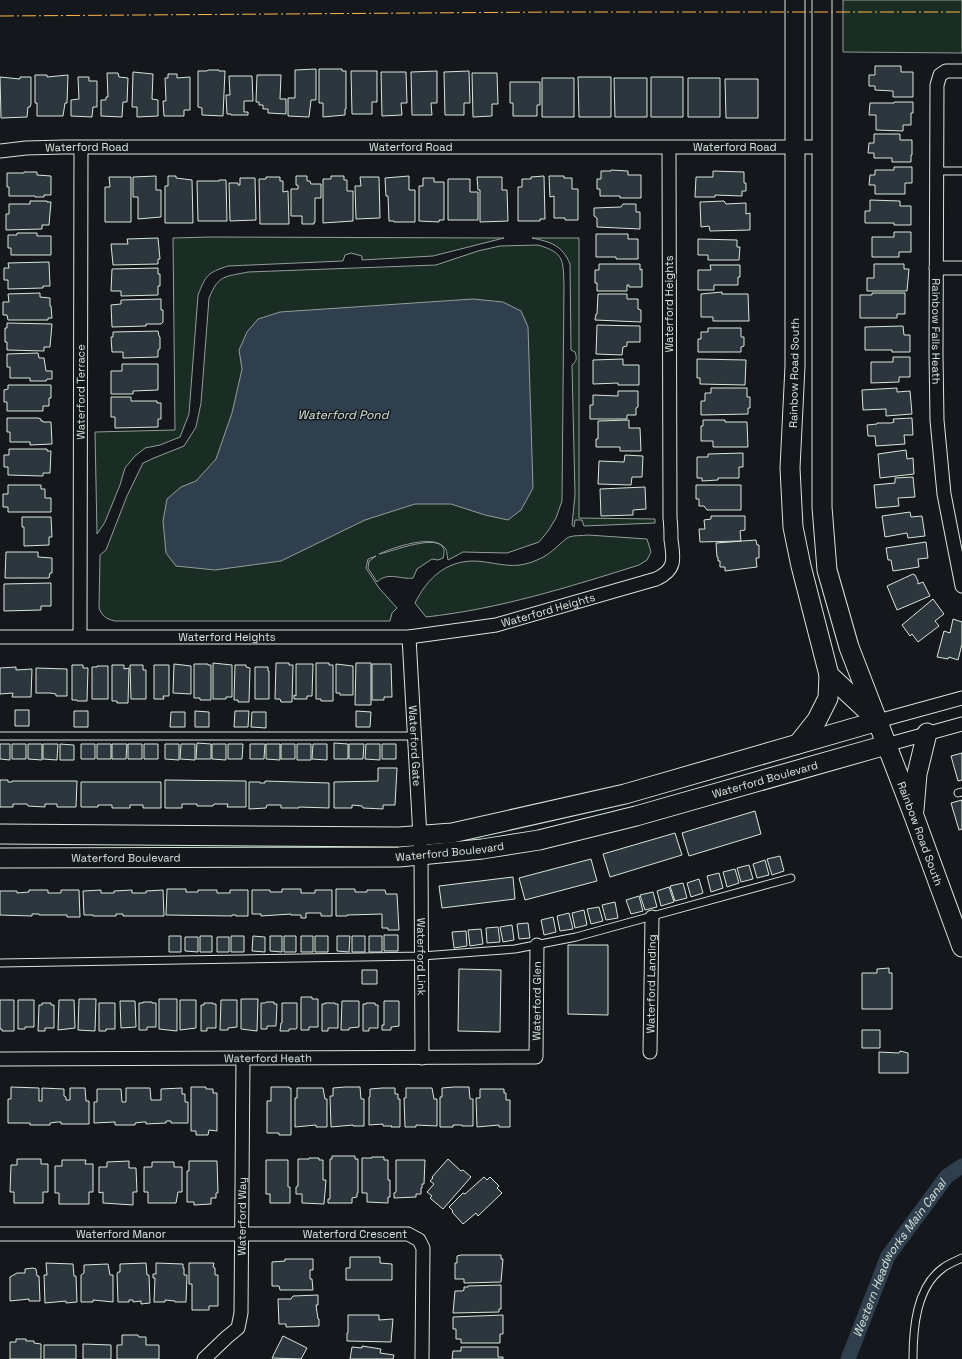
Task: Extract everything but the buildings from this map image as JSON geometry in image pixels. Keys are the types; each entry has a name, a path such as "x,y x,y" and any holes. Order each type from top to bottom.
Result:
{"main road":[{"name":"Rainbow Road South","path":"795,0 795,366 790,468 793,527 800,566 829,675 878,721"},
{"name":"Rainbow Road South","path":"822,0 822,507 827,570 850,647 962,947"},
{"path":"798,744 817,720 828,698 829,675"},
{"name":"Waterford Boulevard","path":"0,834 399,838 452,833 626,794 878,721"},
{"path":"914,816 917,774 927,733"},
{"name":"Waterford Boulevard","path":"0,858 391,857 482,849 539,840 636,816 886,745"}],"street":[{"name":"Rainbow Falls Heath","path":"962,71 946,71 940,75 937,85 936,171 937,420 944,494 962,586"},
{"name":"Waterford Road","path":"0,151 26,148 822,147"},
{"name":"Waterford Terrace","path":"80,636 81,148"},
{"name":"Waterford Heights","path":"0,637 409,637 496,625 664,576 672,565 674,559 670,510 669,148"},
{"path":"936,268 962,268"},
{"name":"Waterford Gate","path":"409,637 421,855"},
{"path":"878,721 962,698"},
{"path":"886,745 962,724"},
{"name":"Waterford Link","path":"421,855 422,1058"},
{"name":"Waterford Landing","path":"650,1052 652,917"},
{"name":"Waterford Glen","path":"536,1056 537,945"},
{"name":"Waterford Heath","path":"0,1059 422,1058 536,1056"},
{"name":"Waterford Way","path":"204,1359 227,1336 238,1328 241,1313 243,1059"},
{"name":"Waterford Manor","path":"0,1234 242,1235"},
{"name":"Waterford Crescent","path":"242,1235 408,1234 418,1240 423,1248 422,1359"}],"lane":[{"path":"936,171 962,171"},
{"path":"0,736 415,736"},
{"path":"0,963 422,956 515,949 576,937 791,878"},
{"path":"913,1359 913,1335 918,1307 928,1282 942,1268 962,1258"}],"green space":[{"path":"843,0 962,0 962,53 843,52"},
{"path":"173,238 504,238 433,256 362,260 362,256 351,253 345,255 343,261 228,266 211,273 205,279 198,295 189,414 180,437 160,445 145,448 135,456 125,468 120,485 105,522 97,534 95,432 175,430"},
{"path":"532,238 579,238 579,518 655,519 655,523 584,526 582,520 575,520 574,527 572,525 575,495 572,365 576,361 576,358 575,352 571,350 570,264 563,252 555,245"},
{"path":"538,245 547,248 553,251 561,259 563,270 562,501 556,518 539,542 507,553 463,552 448,560 446,549 440,544 430,542 439,544 444,549 443,558 438,560 432,559 417,569 413,578 390,576 377,582 368,568 369,561 376,556 368,559 366,568 379,588 397,608 392,613 390,621 115,621 103,615 99,608 100,555 106,550 127,496 143,463 184,446 196,427 201,403 209,298 220,281 228,276 248,272 436,265 478,251 500,246","holes":["430,542 406,546 379,554 393,548 413,543"]},
{"path":"588,535 647,539 651,552 647,560 639,565 560,589 480,609 426,617 415,603 431,579 438,573 454,564 474,561 505,565 520,565 540,559 568,538"}],"water":[{"name":"Waterford Pond","path":"473,299 503,302 521,311 528,327 533,488 521,510 508,520 485,515 451,504 415,504 365,520 281,561 215,570 176,566 166,553 163,521 167,499 181,487 196,481 216,459 232,413 242,369 239,350 247,332 258,319 280,312"}],"waterway":[{"name":"Western Headworks Main Canal","path":"848,1359 888,1256 947,1176 962,1166"}],"power":[{"path":"0,16 557,12 962,12"}]}
